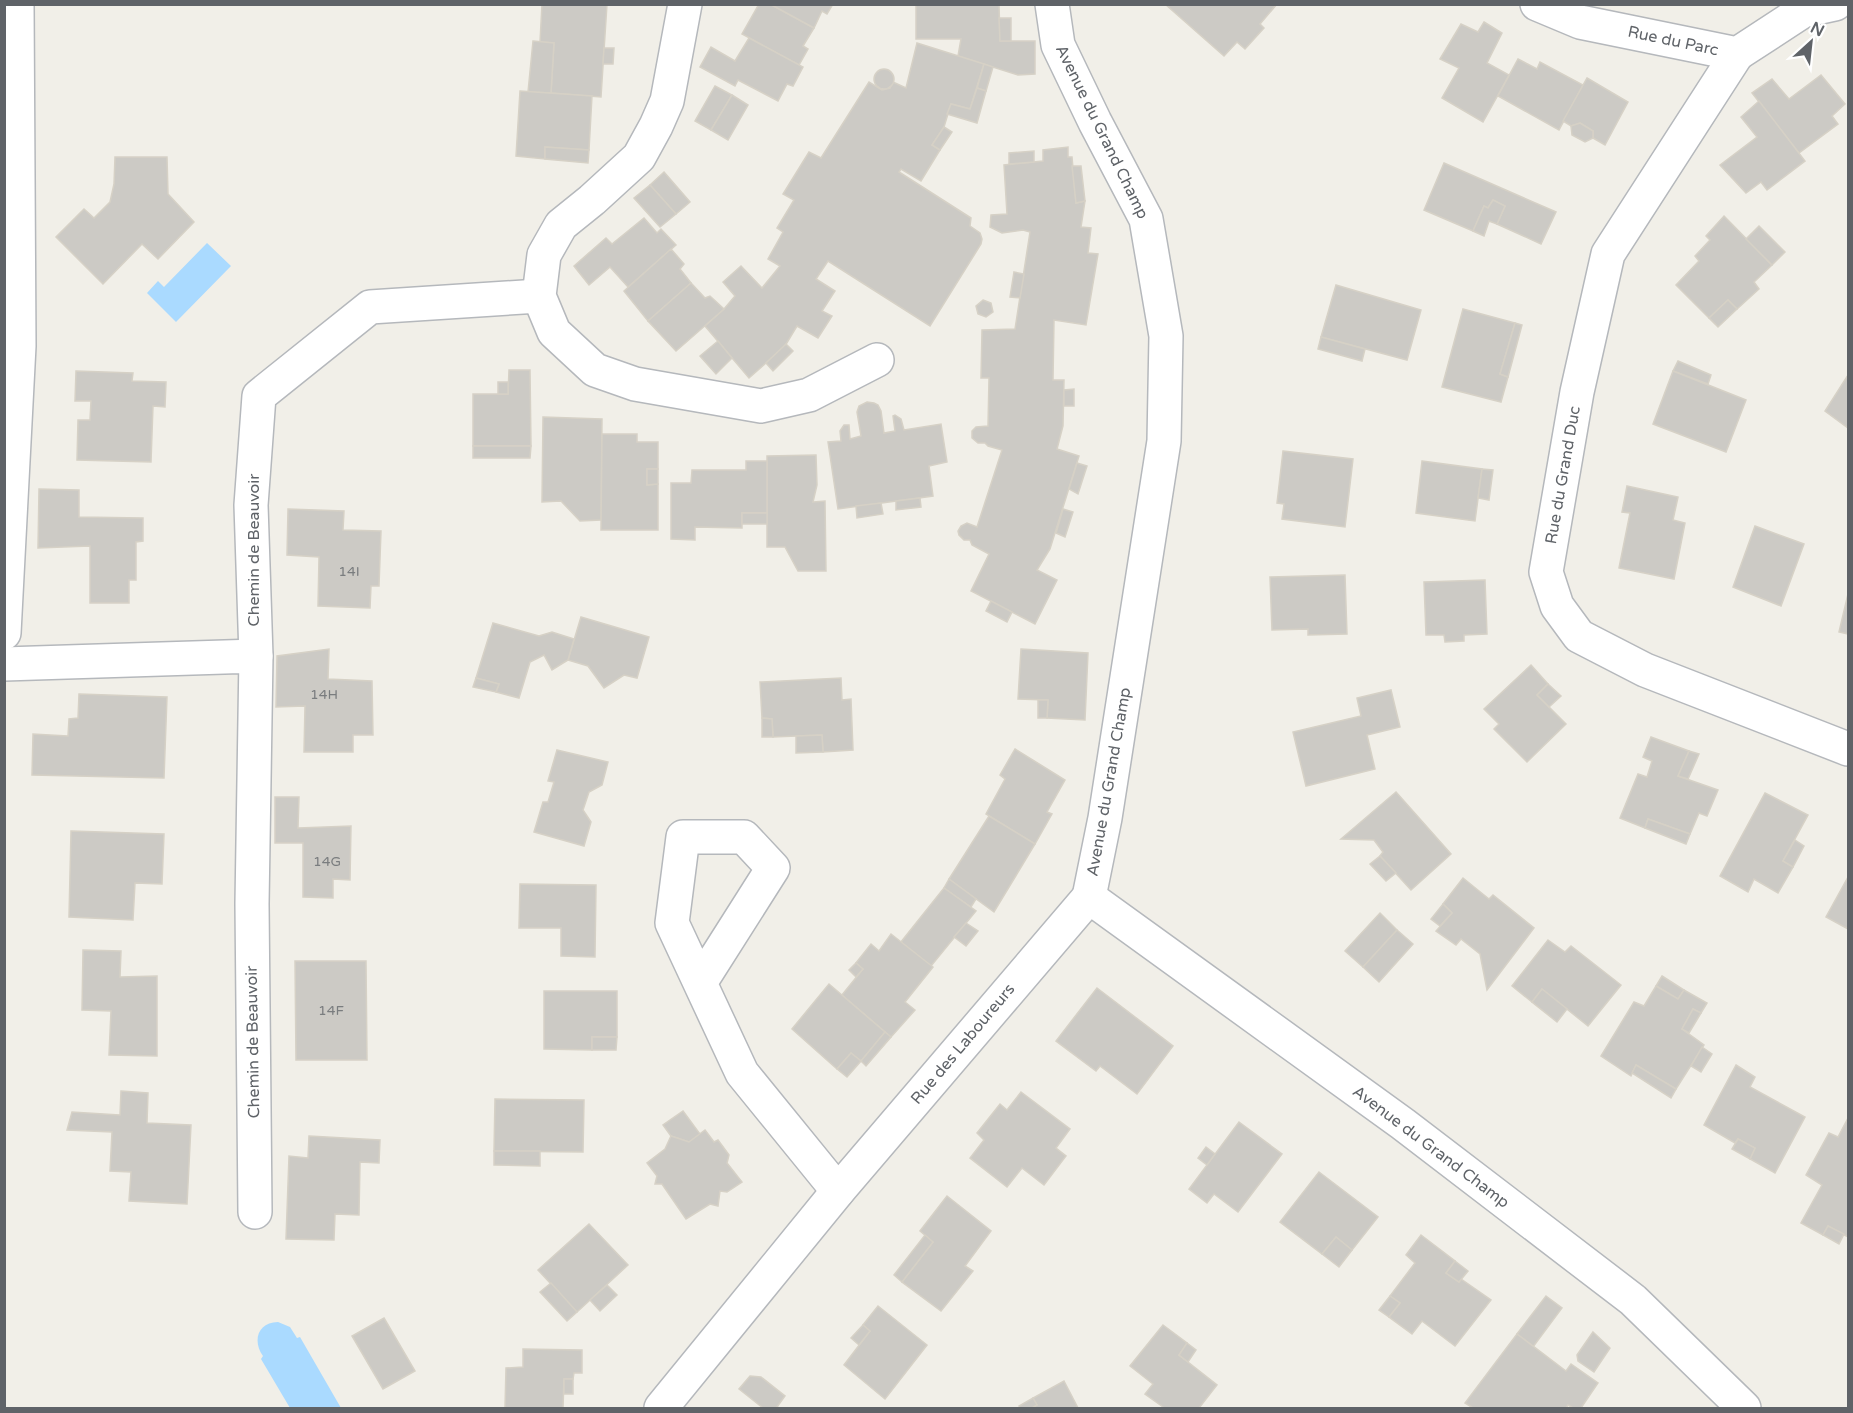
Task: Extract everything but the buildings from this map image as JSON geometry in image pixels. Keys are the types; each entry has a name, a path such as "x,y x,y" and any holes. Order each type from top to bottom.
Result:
{"street":[{"path":"4,633 19,346 17,4"},
{"path":"685,4 667,101 639,157 561,225 544,255 539,296 554,332 595,370 635,384 761,406 809,395 877,360"},
{"name":"Avenue du Grand Champ","path":"1052,4 1058,45 1146,219 1166,336 1164,441 1105,818 1089,897 1403,1124 1633,1300 1744,1408"},
{"name":"Rue du Parc","path":"1537,4 1580,22 1737,54 1803,11 1835,4"},
{"name":"Rue du Grand Duc","path":"1737,54 1608,254 1577,392 1546,572 1557,606 1579,636 1645,670 1848,749"},
{"name":"Chemin de Beauvoir","path":"255,1212 252,904 256,656 251,505 259,396 369,307 539,296"},
{"path":"4,664 256,656"},
{"name":"Rue des Laboureurs","path":"661,1408 838,1191 1089,897"},
{"path":"700,983 742,1073 838,1191"}],"water":[{"path":"207,243 231,266 176,322 147,293 158,281 164,287"},
{"path":"278,1322 290,1327 297,1338 300,1337 341,1408 290,1408 261,1359 263,1356 258,1344 259,1333 262,1329 266,1325"}]}
